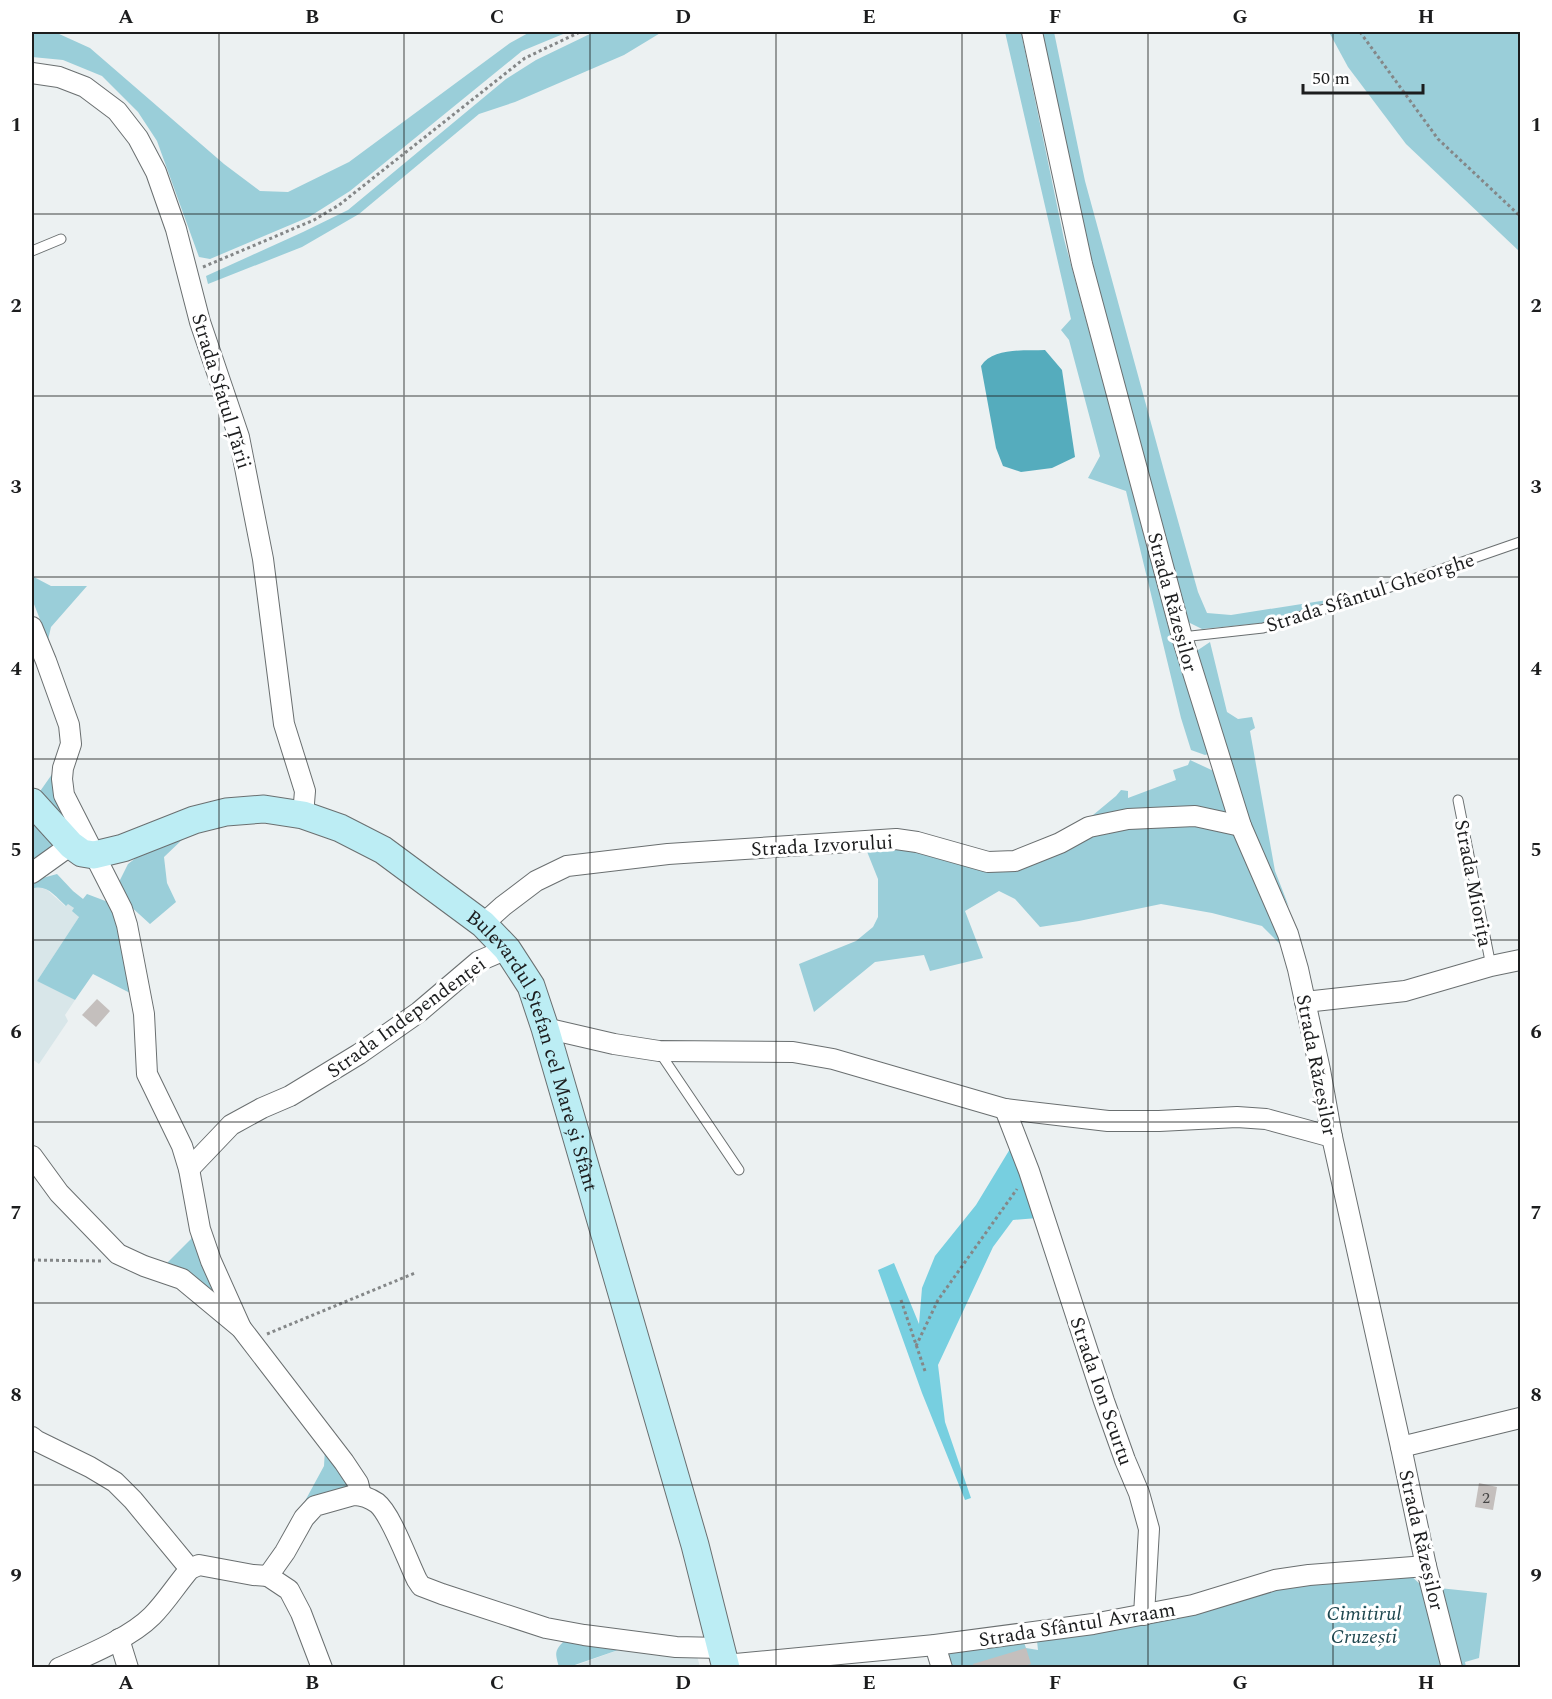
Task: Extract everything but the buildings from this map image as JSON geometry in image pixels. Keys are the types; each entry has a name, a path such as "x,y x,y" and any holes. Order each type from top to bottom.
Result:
{"street":[{"name":"Strada Răzeșilor","path":"1032,32 1082,264 1182,637 1240,826 1288,934 1305,1002 1332,1137 1426,1566 1452,1668"},
{"name":"Strada Sfatul Țării","path":"32,73 59,77 85,87 117,111 138,138 156,172 176,229 200,322 239,437 263,559 284,724 305,791 303,815"},
{"path":"32,627 69,725 71,744 62,779 64,795 83,850"},
{"path":"32,802 83,850 122,909 144,1014 147,1074 182,1146 189,1168 200,1228 210,1261 245,1335"},
{"name":"Bulevardul Ștefan cel Mare și Sfânt","path":"83,850 123,848 194,820 226,812 264,809 303,815 340,828 383,850 483,924 507,949 531,986 545,1028 695,1545 724,1660"},
{"name":"Strada Izvorului","path":"483,924 537,881 567,866 668,855 896,839 917,842 988,862 1015,861 1060,843 1089,827 1128,819 1195,816 1240,826"},
{"path":"32,873 83,850"},
{"name":"Strada Independenței","path":"189,1168 231,1125 290,1096 359,1054 419,1012 479,961 507,949"},
{"name":"Strada Miorița","path":"1305,1002 1405,991 1491,966 1521,960"},
{"path":"545,1028 614,1044 659,1051 793,1052 833,1059 1005,1109 1108,1121 1237,1117 1266,1119 1332,1137"},
{"name":"Strada Ion Scurtu","path":"1005,1109 1029,1171 1104,1401 1149,1529 1144,1615"},
{"path":"32,1156 59,1193 118,1254 182,1280 245,1335 344,1462 358,1484 361,1495 315,1506 304,1518 268,1576"},
{"path":"1401,1447 1521,1418"},
{"path":"32,1437 115,1482 133,1500 190,1569"},
{"name":"Strada Sfântul Avraam","path":"361,1495 378,1503 388,1517 417,1580 422,1586 546,1628 676,1647 724,1660 935,1646 1144,1615 1193,1605 1275,1580 1309,1575 1426,1566"},
{"path":"59,1668 119,1639 152,1616 190,1569 199,1565 268,1576 289,1590 301,1613 322,1668"},
{"path":"119,1639 128,1668"},
{"path":"935,1646 942,1668"}],"lane":[{"path":"32,251 61,239"},
{"name":"Strada Sfântul Gheorghe","path":"1182,637 1263,628 1521,542"},
{"name":"Strada Miorița","path":"1458,800 1491,966"},
{"path":"659,1051 739,1170"}],"path":[{"path":"188,273 314,220 339,205 525,58 580,32"},
{"path":"1360,32 1438,139 1521,216"},
{"path":"916,1346 938,1300 1029,1171"},
{"path":"32,1260 102,1261 118,1254"},
{"path":"245,1335 415,1273"},
{"path":"901,1300 926,1374"}],"shaded area":[{"path":"1045,350 1062,370 1075,457 1052,468 1021,472 1003,466 996,448 981,366 986,360 1001,353"},
{"path":"37,886 45,888 65,906 68,903 79,917 37,981 75,1000 65,1015 68,1021 39,1064 32,1059 32,889"},
{"path":"1013,1144 1038,1218 1013,1220 993,1247 938,1365 945,1422 971,1498 965,1500 922,1393 878,1270 894,1263 919,1324 922,1288 935,1256 976,1205"},
{"path":"621,1649 697,1656 700,1667 569,1668"}],"green space":[{"path":"530,32 568,32 522,51 350,191 309,217 210,259 199,257 157,141 138,112 102,76 63,60 32,57 32,33 57,33 90,48 224,164 260,191 288,192 349,162 510,43"},
{"path":"594,32 662,32 624,55 515,102 479,114 359,214 302,247 208,284 206,276 348,210 506,79 536,60"},
{"path":"1005,32 1021,32 1064,239 1179,654 1212,753 1205,755 1191,750 1181,718 1126,491 1088,478 1100,456 1069,340 1061,330 1071,319"},
{"path":"1039,32 1054,32 1085,181 1198,592 1207,613 1231,615 1340,598 1263,623 1202,629 1186,621 1092,267"},
{"path":"1329,32 1520,32 1520,252 1406,144 1348,67"},
{"path":"32,576 51,586 87,586 51,627 48,640 32,599"},
{"path":"1210,642 1227,712 1238,719 1252,717 1255,728 1250,731 1275,871 1289,907 1250,828 1195,652"},
{"path":"1190,760 1218,773 1233,818 1081,825 1121,790 1128,791 1128,798 1176,780 1173,770 1188,765"},
{"path":"55,770 58,807 76,831 36,797"},
{"path":"32,812 53,841 49,852 32,865"},
{"path":"1195,821 1238,835 1284,948 1262,926 1212,913 1161,904 1040,927 1015,899 999,891 965,911 983,958 930,971 924,955 875,962 814,1012 799,964 856,941 873,927 878,917 878,879 866,849 912,847 983,865 1126,824"},
{"path":"186,836 164,857 167,883 176,902 150,924 128,904 116,888 128,864 141,854"},
{"path":"57,874 83,899 87,894 116,905 136,1014 130,993 93,974 75,1000 37,981 79,917 72,911 74,908 68,904 66,906 46,889 32,889 32,884 39,879"},
{"path":"192,1223 229,1314 163,1267 191,1239"},
{"path":"325,1449 351,1485 349,1492 312,1502 305,1501 324,1466"},
{"name":"Cimitirul Cruzești","path":"1410,1575 1421,1585 1434,1619 1444,1667 949,1668 946,1655 951,1650 1023,1640 1026,1648 1038,1650 1037,1641 1041,1635 1296,1581"},
{"path":"1439,1588 1487,1593 1479,1658 1465,1662 1466,1667 1458,1667"},
{"path":"566,1639 621,1649 569,1667 559,1667 557,1652"}]}
